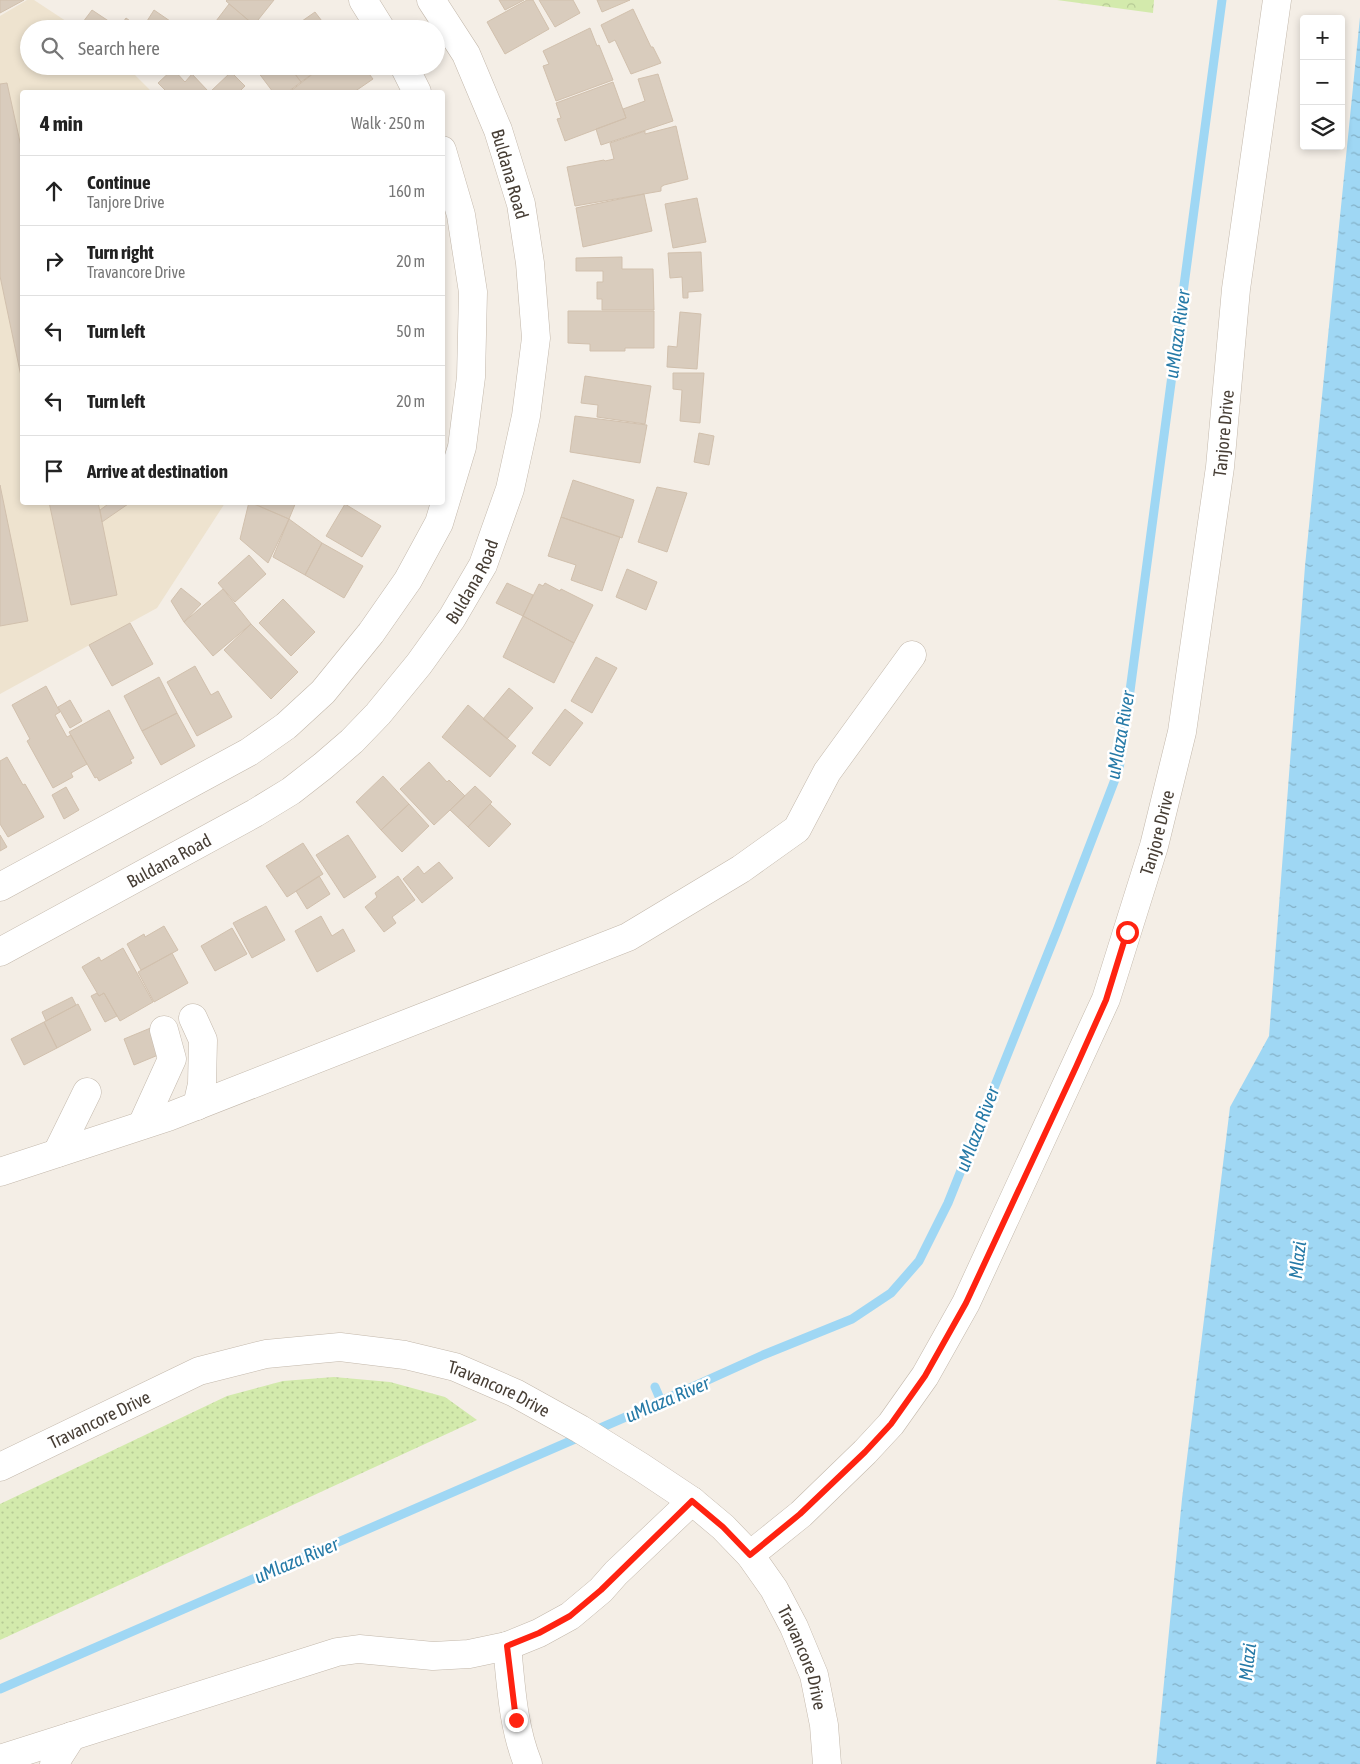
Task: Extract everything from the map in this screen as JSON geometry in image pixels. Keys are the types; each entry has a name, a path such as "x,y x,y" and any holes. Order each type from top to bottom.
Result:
{"street":[{"path":"363,0 375,20"},
{"name":"Buldana Road","path":"431,0 444,20"},
{"name":"Tanjore Drive","path":"750,1555 800,1514 865,1452 891,1424 925,1376 966,1303 1106,1000 1154,846 1182,732 1220,467 1236,289 1277,0"},
{"name":"Buldana Road","path":"0,952 255,813 291,791 323,766 352,741 378,714 419,664 452,618 483,565 510,490 526,416 536,338 530,263 521,204 498,130 466,54 445,22"},
{"path":"408,75 416,90"},
{"path":"445,160 461,215 473,292 471,377 462,447 445,503"},
{"path":"0,887 249,752 286,726 323,692 371,634 408,580 439,523 444,505"},
{"path":"0,1172 197,1106 628,937 741,868 797,829 827,772 912,655"},
{"path":"193,1018 203,1040 202,1084 197,1106"},
{"path":"142,1125 172,1059 164,1030"},
{"path":"57,1153 87,1092"},
{"name":"Travancore Drive","path":"0,1467 199,1371 266,1354 340,1347 405,1355 455,1367 515,1393 580,1429 641,1467 692,1501 723,1527 750,1555 774,1589 794,1627 814,1675 824,1726 827,1764"},
{"path":"0,1759 337,1652 359,1649 434,1656 470,1654 507,1646 539,1633 570,1616 601,1590 692,1501"},
{"path":"507,1646 520,1745 528,1764"},
{"path":"54,1764 72,1736"}],"shaded area":[{"path":"27,0 34,0 64,20 20,20 20,75 135,75 150,90 20,90 20,505 224,505 157,608 0,694 0,16"}],"green space":[{"path":"1057,0 1154,0 1153,13"},
{"path":"334,1377 390,1382 445,1397 477,1420 0,1640 0,1504 227,1396 283,1381"}],"water":[{"name":"Mlazi","path":"1360,17 1360,1764 1156,1764 1182,1499 1230,1107 1269,1036 1305,566"}],"building":[{"path":"0,0 24,0 0,13"},
{"path":"274,0 258,20 248,20 226,1"},
{"path":"499,0 524,0 505,10"},
{"path":"527,0 533,0 549,29 505,54 487,22"},
{"path":"539,0 573,0 580,13 555,27"},
{"path":"597,0 630,0 602,12"},
{"path":"229,4 248,20 217,20"},
{"path":"633,9 651,47 653,47 661,63 631,74 615,40 609,43 601,25"},
{"path":"92,10 107,20 84,20"},
{"path":"154,10 169,20 148,20"},
{"path":"315,12 321,20 304,20"},
{"path":"590,28 613,80 556,101 543,66 549,64 543,51"},
{"path":"658,74 673,121 601,145 596,129 626,118 623,109 645,101 638,79"},
{"path":"167,75 179,75 185,82 193,75 207,90 165,90 158,83"},
{"path":"228,75 234,75 245,86 241,90 212,90"},
{"path":"260,75 296,75 301,82 291,90 272,90"},
{"path":"296,75 311,75 301,82"},
{"path":"311,75 370,75 373,79 357,90 292,90"},
{"path":"613,82 626,118 565,141 557,119 561,118 556,103"},
{"path":"7,83 20,142 20,371 0,276 0,84"},
{"path":"676,126 688,179 664,185 661,187 661,191 575,206 567,167 614,159 610,143 645,131 645,134"},
{"path":"644,194 652,231 583,247 576,208"},
{"path":"697,198 706,242 673,248 665,204"},
{"path":"701,252 703,291 688,292 688,298 683,298 682,277 670,278 668,253"},
{"path":"622,257 622,269 653,269 654,310 602,310 602,299 597,299 597,282 603,282 603,271 576,271 576,258"},
{"path":"568,311 654,311 654,348 625,348 625,351 590,351 590,344 568,343"},
{"path":"680,312 701,314 697,369 667,367 668,346 677,347"},
{"path":"673,373 704,373 700,423 680,421 682,390 673,389"},
{"path":"585,376 651,386 645,424 597,417 598,405 581,403"},
{"path":"575,416 647,425 640,463 570,452"},
{"path":"699,433 714,436 709,465 694,462"},
{"path":"573,480 634,500 622,538 561,517"},
{"path":"0,485 28,621 0,626"},
{"path":"657,487 687,493 667,552 638,542"},
{"path":"50,505 99,505 117,595 71,605"},
{"path":"107,505 127,505 102,522 100,510"},
{"path":"248,505 256,505 289,519 268,563 240,539"},
{"path":"257,505 295,505 289,519"},
{"path":"344,505 381,526 362,557 326,536"},
{"path":"561,517 620,537 602,591 571,580 576,565 548,556"},
{"path":"289,519 322,543 305,575 273,557"},
{"path":"322,543 363,566 344,598 305,575"},
{"path":"249,555 266,574 235,602 218,583"},
{"path":"627,569 657,582 646,610 616,597"},
{"path":"507,583 533,595 523,616 496,603"},
{"path":"545,583 593,605 574,643 523,616 539,584 543,586"},
{"path":"181,588 201,604 184,622 171,601"},
{"path":"223,589 251,624 213,656 184,622"},
{"path":"283,599 315,632 291,656 259,623"},
{"path":"523,616 574,643 554,683 503,657"},
{"path":"130,623 153,664 112,686 89,645"},
{"path":"251,624 298,672 271,699 224,650"},
{"path":"596,657 617,668 592,713 571,701"},
{"path":"195,666 211,695 218,691 232,717 197,736 167,682"},
{"path":"159,677 177,713 142,731 124,696"},
{"path":"46,686 60,712 55,715 67,737 71,735 87,764 71,773 73,777 53,788 27,741 30,739 12,705"},
{"path":"509,688 533,708 507,739 483,719"},
{"path":"70,700 82,721 70,728 58,707"},
{"path":"468,705 516,746 490,777 442,737"},
{"path":"565,709 583,723 550,766 532,753"},
{"path":"109,710 134,758 130,760 132,763 99,781 97,777 95,778 69,732"},
{"path":"177,713 195,746 161,765 142,731"},
{"path":"7,757 44,817 8,837 0,824 0,761"},
{"path":"429,762 447,782 449,780 465,796 434,825 400,789"},
{"path":"383,776 409,804 381,830 356,802"},
{"path":"475,786 492,802 468,827 450,810"},
{"path":"66,787 79,810 64,819 52,795"},
{"path":"409,804 429,826 402,852 381,830"},
{"path":"490,804 511,824 489,847 468,827"},
{"path":"0,835 7,847 0,851"},
{"path":"348,835 376,877 344,898 316,855"},
{"path":"303,843 323,874 287,897 266,866"},
{"path":"439,862 453,878 422,903 403,879 418,866 424,874"},
{"path":"319,876 330,894 307,909 296,891"},
{"path":"398,876 415,900 392,917 396,923 384,932 365,907 377,897 375,893"},
{"path":"266,906 285,940 252,958 233,923"},
{"path":"321,916 332,936 343,929 355,951 317,972 295,931"},
{"path":"164,926 178,950 141,970 127,944 144,934 145,937"},
{"path":"232,928 247,954 215,971 201,946"},
{"path":"123,948 153,1002 120,1021 104,993 99,996 82,967 99,957 101,961"},
{"path":"172,953 188,983 154,1002 138,972"},
{"path":"97,993 99,996 104,993 117,1016 105,1022 91,996"},
{"path":"72,997 76,1005 46,1021 42,1012"},
{"path":"78,1004 91,1030 57,1048 44,1022"},
{"path":"44,1022 57,1048 24,1065 11,1039"},
{"path":"153,1027 163,1053 134,1065 124,1039"}],"waterway":[{"name":"uMlaza River","path":"0,1689 628,1416 763,1355 852,1319 891,1293 919,1261 948,1203 1058,928 1119,769 1222,0"},
{"path":"655,1387 661,1401"}],"route":[{"path":"516,1720 507,1646 539,1633 570,1616 601,1590 616,1573 692,1501 723,1527 750,1555 800,1514 865,1452 891,1424 925,1376 966,1303 1106,1000 1127,932"}]}
